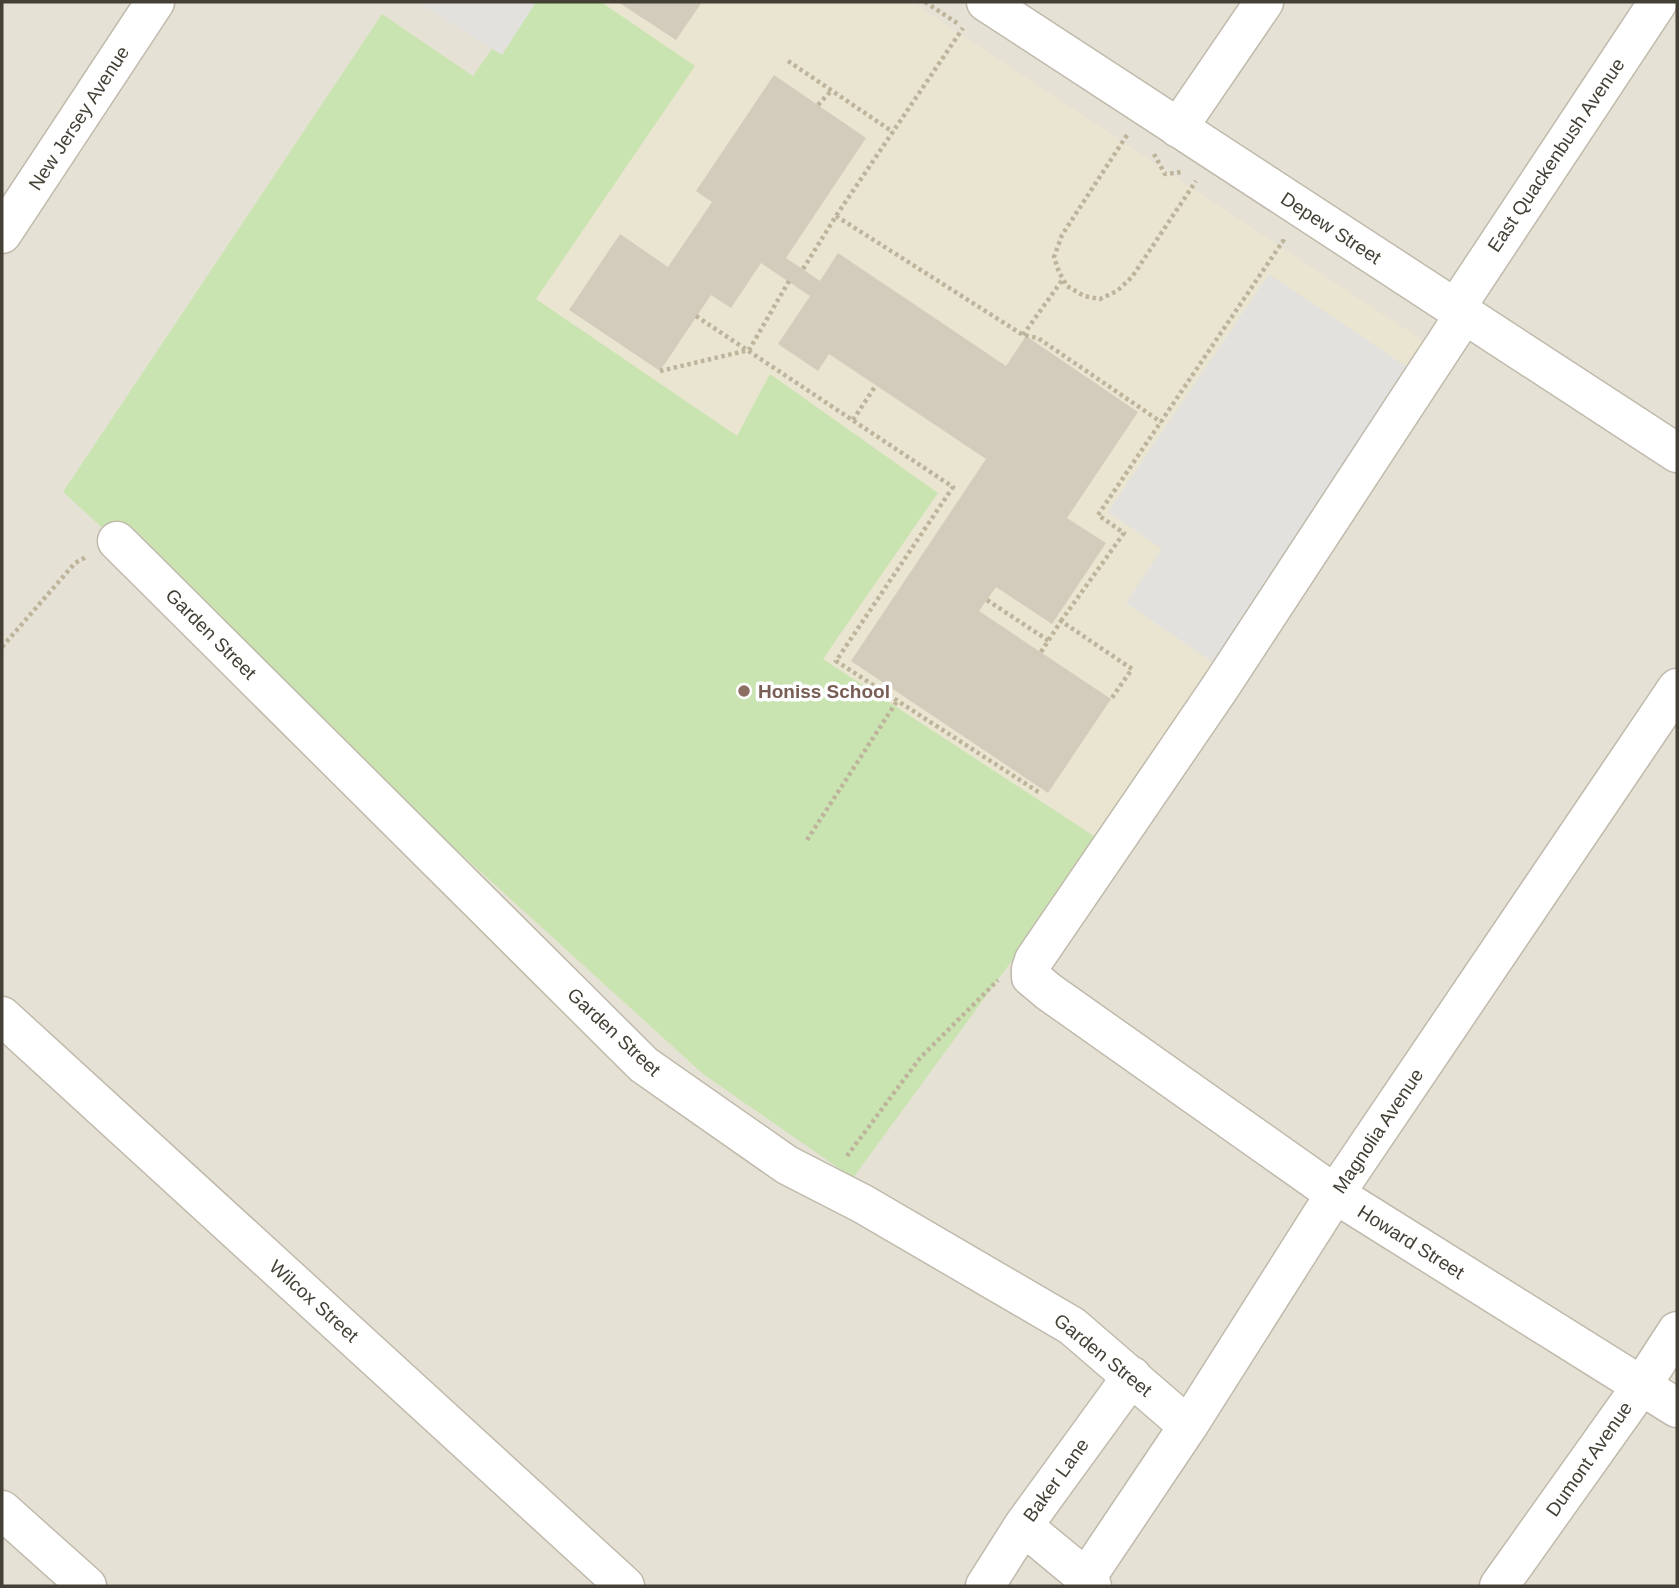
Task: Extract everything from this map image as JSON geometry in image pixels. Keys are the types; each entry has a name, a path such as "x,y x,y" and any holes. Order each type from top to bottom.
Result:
{"street":[{"name":"New Jersey Avenue","path":"2,234 155,2"},
{"path":"1178,128 1264,2"},
{"name":"East Quackenbush Avenue","path":"1042,976 1219,689 1658,2"},
{"name":"Depew Street","path":"975,14 1178,128 1677,453"},
{"name":"Garden Street","path":"117,541 644,1065 787,1165 863,1204 1072,1326 1188,1426"},
{"name":"Magnolia Avenue","path":"1089,1582 1335,1194 1677,688"},
{"name":"Howard Street","path":"1042,976 1335,1194 1677,1408"},
{"name":"Wilcox Street","path":"2,1016 625,1586"},
{"name":"Dumont Avenue","path":"1499,1586 1642,1385 1677,1331"},
{"name":"Baker Lane","path":"985,1586 1023,1526 1132,1376"},
{"path":"2,1510 87,1586"},
{"path":"1023,1526 1089,1582"}],"path":[{"path":"803,269 836,216 975,14"},
{"path":"788,61 893,132"},
{"path":"818,105 832,90"},
{"path":"1127,135 1062,235 1054,257 1067,286 1084,296 1100,299 1117,291 1132,277 1196,181"},
{"path":"836,216 1023,335 1038,338 1161,422"},
{"path":"1041,652 1124,533 1098,515 1283,241 1295,249"},
{"path":"1023,335 1062,279"},
{"path":"660,371 749,350 789,281"},
{"path":"696,316 953,487 836,661 1040,793"},
{"path":"853,419 876,385"},
{"path":"2,647 75,563 117,541"},
{"path":"987,600 1049,641"},
{"path":"1061,621 1132,669 1111,699"},
{"path":"807,840 897,701"},
{"path":"826,1185 920,1058 1020,957 1042,976"}],"shaded area":[{"path":"2,2 1677,2 1677,1586 2,1586"},
{"path":"418,2 536,2 502,55"},
{"name":"Honiss School","path":"525,2 912,2 1447,357 1100,840 703,1074 63,492 382,14 473,76"},
{"path":"1269,274 1413,371 1214,663 1126,603 1162,549 1108,512"}],"green space":[{"path":"525,2 601,2 695,66 536,299 737,436 770,374 938,493 823,659 1100,840 853,1178 703,1074 63,492 382,14 473,76"}],"building":[{"path":"618,2 702,2 676,40"},
{"path":"774,75 866,138 786,258 820,281 838,253 1006,366 1026,336 1138,412 1067,518 1106,543 1052,624 996,587 979,611 1111,699 1048,793 851,661 986,459 829,354 818,371 778,344 810,296 761,263 731,308 711,295 660,371 569,310 620,234 668,267 712,202 696,191"}],"place":[{"name":"Honiss School","path":"744,691"}]}
